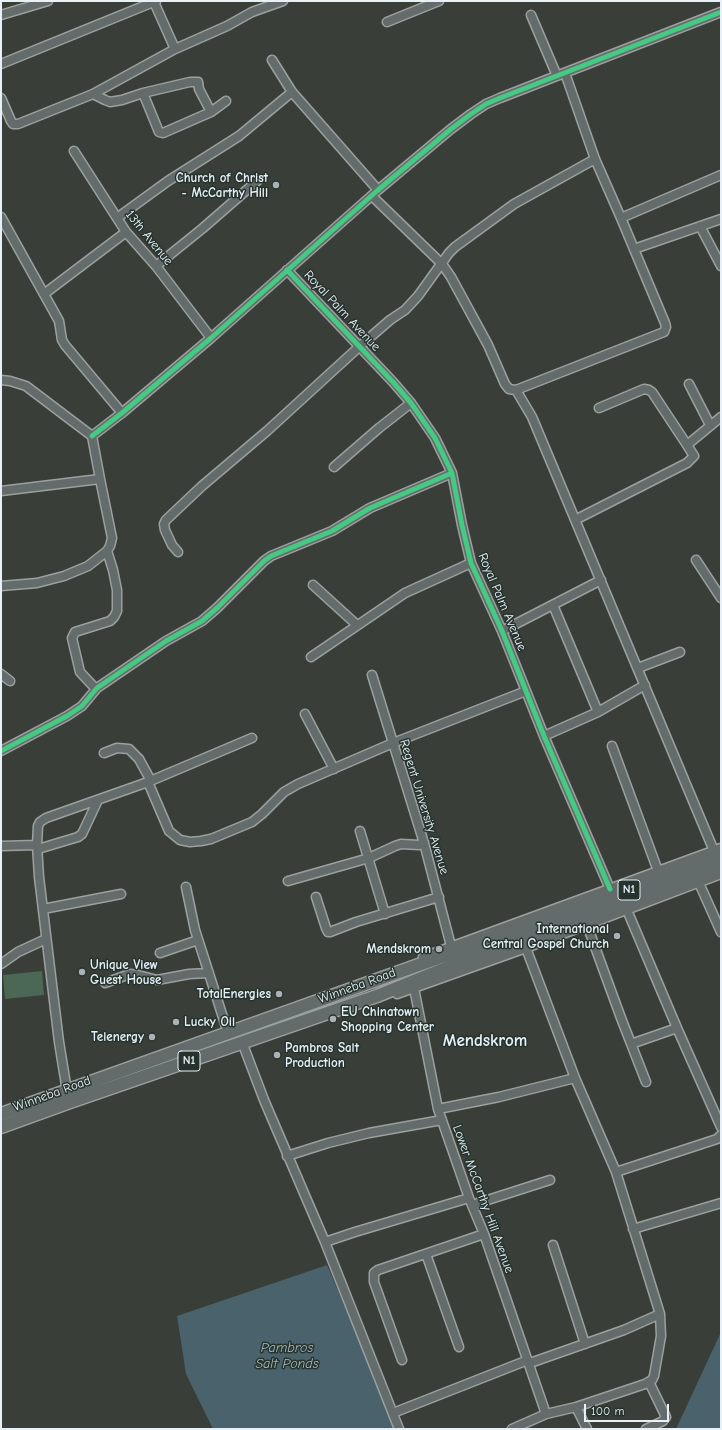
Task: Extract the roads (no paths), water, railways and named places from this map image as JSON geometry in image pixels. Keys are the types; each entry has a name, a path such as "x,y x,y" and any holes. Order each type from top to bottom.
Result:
{"highway":[{"name":"Winneba Road","path":"1,1114 368,984 719,852"},
{"name":"Winneba Road","path":"1,1127 376,996 466,960 721,867"},
{"path":"162,1056 164,1063 170,1067"}],"street":[{"path":"1,15 48,1"},
{"path":"1,98 11,122 18,124 93,94 175,49 227,26 252,12 283,1"},
{"path":"387,22 439,1"},
{"path":"1,64 155,2 175,49"},
{"path":"92,436 122,413 211,338 378,190 471,114 493,101 721,12"},
{"path":"531,14 557,76"},
{"path":"272,60 292,92 378,190"},
{"path":"372,196 442,264 451,277 488,345 505,384 509,389 516,390 664,332 666,327 665,324 595,159 565,73"},
{"path":"93,94 110,102 190,82 198,82 199,89 211,112"},
{"path":"117,218 168,181 239,136 292,92"},
{"path":"143,93 159,132 163,133 211,112 226,101"},
{"name":"13th Avenue","path":"74,151 126,232 156,266 211,338"},
{"path":"178,552 172,545 165,530 164,526 166,520 202,486 267,431 360,346 404,310 418,296 455,247 514,204 595,159"},
{"path":"621,218 721,175"},
{"path":"156,266 258,181"},
{"path":"1,217 59,321 62,340 65,345 122,413"},
{"path":"634,249 721,219"},
{"path":"700,226 721,266"},
{"path":"44,294 126,232"},
{"name":"Royal Palm Avenue","path":"288,270 360,346 411,403 435,438 452,473 471,563 502,631 544,736 610,889"},
{"path":"1,380 26,386 92,436 112,538 110,546 106,551 88,566 64,576 37,583 1,586"},
{"path":"689,384 710,425"},
{"path":"575,520 687,463 694,456 652,392 649,390 644,389 599,408"},
{"path":"368,984 389,970 451,946 658,871 719,852 645,685 532,417 516,390"},
{"path":"334,467 379,428 411,403"},
{"path":"687,445 721,417"},
{"path":"1,751 67,716 82,706 97,688 166,641 202,621 271,556 332,531 370,508 452,473"},
{"path":"1,491 100,480"},
{"path":"97,688 95,688 80,672 72,638 74,632 110,621 114,617 116,611 117,590 113,570 106,551"},
{"path":"696,560 721,598"},
{"path":"311,657 405,593 471,563"},
{"path":"502,631 601,580"},
{"path":"313,585 357,625"},
{"path":"553,605 598,712"},
{"path":"638,668 680,652"},
{"path":"1,674 10,681"},
{"name":"Regent University Avenue","path":"372,675 424,844 451,946"},
{"path":"544,736 598,712 645,685"},
{"path":"104,753 117,748 129,749 139,759 150,781 169,831 180,840 190,842 211,839 252,822 284,792 298,784 526,691"},
{"path":"305,714 334,769"},
{"path":"67,1091 59,1042 46,939 37,847 38,826 40,822 46,818 150,781 252,738"},
{"path":"612,746 658,871"},
{"path":"1,846 37,847 78,837 82,834 98,800"},
{"path":"360,831 385,914"},
{"path":"288,881 369,858 401,844 424,844"},
{"path":"376,996 392,995 414,988 526,948 721,874"},
{"path":"699,883 721,932"},
{"path":"186,887 198,940 228,1033"},
{"path":"43,909 121,894"},
{"path":"316,897 328,932 439,897"},
{"path":"627,910 721,1127"},
{"path":"587,925 646,1082"},
{"path":"1,964 18,952 46,939"},
{"path":"160,953 198,940"},
{"path":"512,1429 546,1414 576,1407 649,1382 654,1376 661,1336 660,1314 616,1172 575,1078 526,948"},
{"path":"105,982 130,974 157,980 189,974 209,974"},
{"name":"Lower McCarthy Hill Avenue","path":"414,988 438,1109 484,1234 546,1414"},
{"path":"631,1044 677,1028"},
{"path":"242,1042 287,1156 326,1242 399,1429"},
{"path":"438,1109 499,1097 575,1078"},
{"path":"287,1156 349,1138 442,1120"},
{"path":"616,1172 717,1139 721,1135"},
{"path":"326,1242 356,1232 550,1180"},
{"path":"633,1229 721,1203"},
{"path":"402,1360 374,1282 374,1273 378,1270 484,1234"},
{"path":"553,1245 585,1344"},
{"path":"426,1254 459,1347"},
{"path":"392,1413 529,1362 624,1330 660,1314"},
{"path":"646,1429 663,1421 666,1417 649,1382"},
{"path":"576,1407 587,1429"}],"water":[{"name":"Pambros Salt Ponds","path":"327,1265 398,1429 213,1429 186,1374 177,1316"},
{"path":"721,1332 721,1429 676,1429"}],"place":[{"name":"Church of Christ - McCarthy Hill","path":"276,185"},
{"name":"International Central Gospel Church","path":"617,936"},
{"name":"Mendskrom","path":"439,949"},
{"name":"Unique View Guest House","path":"82,972"},
{"name":"TotalEnergies","path":"279,994"},
{"name":"EU Chinatown Shopping Center","path":"333,1019"},
{"name":"Lucky Oil","path":"176,1022"},
{"name":"Telenergy","path":"152,1037"},
{"name":"Pambros Salt Production","path":"277,1055"}],"district":[{"name":"Mendskrom","path":"485,1041"}]}
